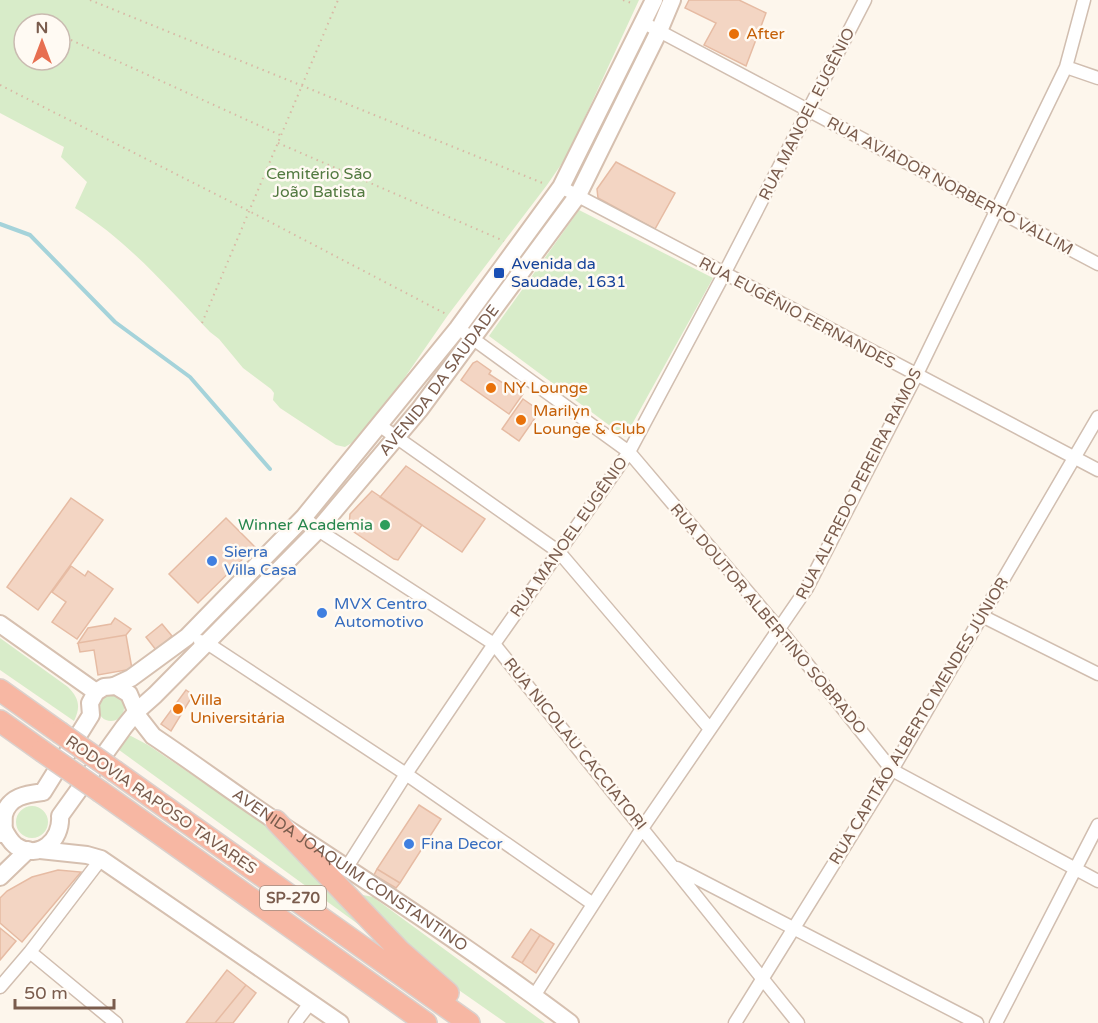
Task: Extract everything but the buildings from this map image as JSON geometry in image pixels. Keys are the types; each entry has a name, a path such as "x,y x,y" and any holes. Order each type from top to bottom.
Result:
{"highway":[{"name":"RODOVIA RAPOSO TAVARES","path":"0,690 469,1023"},
{"name":"RODOVIA RAPOSO TAVARES","path":"0,721 424,1023"},
{"path":"276,821 400,951 482,1023"}],"street":[{"name":"AVENIDA DA SAUDADE","path":"0,877 34,850 54,841 61,825 60,816 137,711 318,530 420,409 578,195 651,27 654,0"},
{"name":"AVENIDA DA SAUDADE","path":"96,692 131,678 187,637 304,518 379,425 554,186 651,27 672,0"},
{"name":"RUA MANOEL EUGÊNIO","path":"347,867 406,774 494,644 629,452 724,274 865,0"},
{"name":"RUA ALFREDO PEREIRA RAMOS","path":"534,996 643,827 807,588 916,375 1066,67 1084,0"},
{"name":"RUA AVIADOR NORBERTO VALLIM","path":"651,27 1098,264"},
{"path":"1066,67 1098,78"},
{"name":"RUA EUGÊNIO FERNANDES","path":"554,186 578,195 1098,470"},
{"name":"RUA DOUTOR ALBERTINO SOBRADO","path":"453,322 629,452 780,630 892,770 1098,881"},
{"name":"RUA CAPITÃO ALBERTO MENDES JÚNIOR","path":"735,1023 892,770 1098,417"},
{"path":"379,425 559,552 710,729"},
{"name":"RUA NICOLAU CACCIATORI","path":"304,518 318,530 494,644 798,1023"},
{"path":"237,584 255,594"},
{"path":"982,616 1098,674"},
{"path":"0,624 96,692 90,703 91,715 43,792 24,794 15,799 8,806 1,830 16,846 87,855 101,859 340,1023"},
{"path":"187,637 207,643 406,774 593,904"},
{"name":"AVENIDA JOAQUIM CONSTANTINO","path":"114,686 123,688 129,694 145,726 153,736 347,867 570,1023"},
{"path":"996,1023 1098,825"},
{"path":"0,987 30,952 101,859"},
{"path":"673,866 977,1023"},
{"path":"30,952 116,1023"},
{"path":"294,1023 311,1002"}],"path":[{"path":"90,0 554,186"},
{"path":"202,323 338,0"},
{"path":"623,0 637,5"},
{"path":"72,40 280,135"},
{"path":"0,85 249,210 453,322"},
{"path":"277,143 504,241"}],"green space":[{"name":"Cemitério São João Batista","path":"0,0 639,0 567,156 448,315 365,435 345,447 336,445 280,408 273,400 274,393 271,389 243,368 219,339 147,266 113,235 75,208 87,182 61,157 64,147 0,113"},
{"path":"579,210 713,278 625,437 489,336"},
{"path":"0,638 72,691 77,699 78,707 74,721 0,670"},
{"path":"111,695 120,699 124,708 120,717 111,721 102,717 98,708 102,699"},
{"path":"131,736 148,745 271,828 384,943 115,747 121,737"},
{"path":"32,806 44,810 48,822 44,834 32,838 20,834 16,822 20,810"},
{"path":"353,893 373,897 545,1023 506,1023 453,986"}],"waterway":[{"path":"0,224 30,235 115,322 190,377 270,469"}],"place":[{"name":"After","path":"734,34"},
{"name":"Avenida da Saudade, 1631","path":"499,273"},
{"name":"NY Lounge","path":"491,388"},
{"name":"Marilyn Lounge & Club","path":"521,420"},
{"name":"Winner Academia","path":"385,525"},
{"name":"Sierra Villa Casa","path":"212,561"},
{"name":"MVX Centro Automotivo","path":"322,613"},
{"name":"Villa Universitária","path":"178,709"},
{"name":"Fina Decor","path":"409,844"}]}
